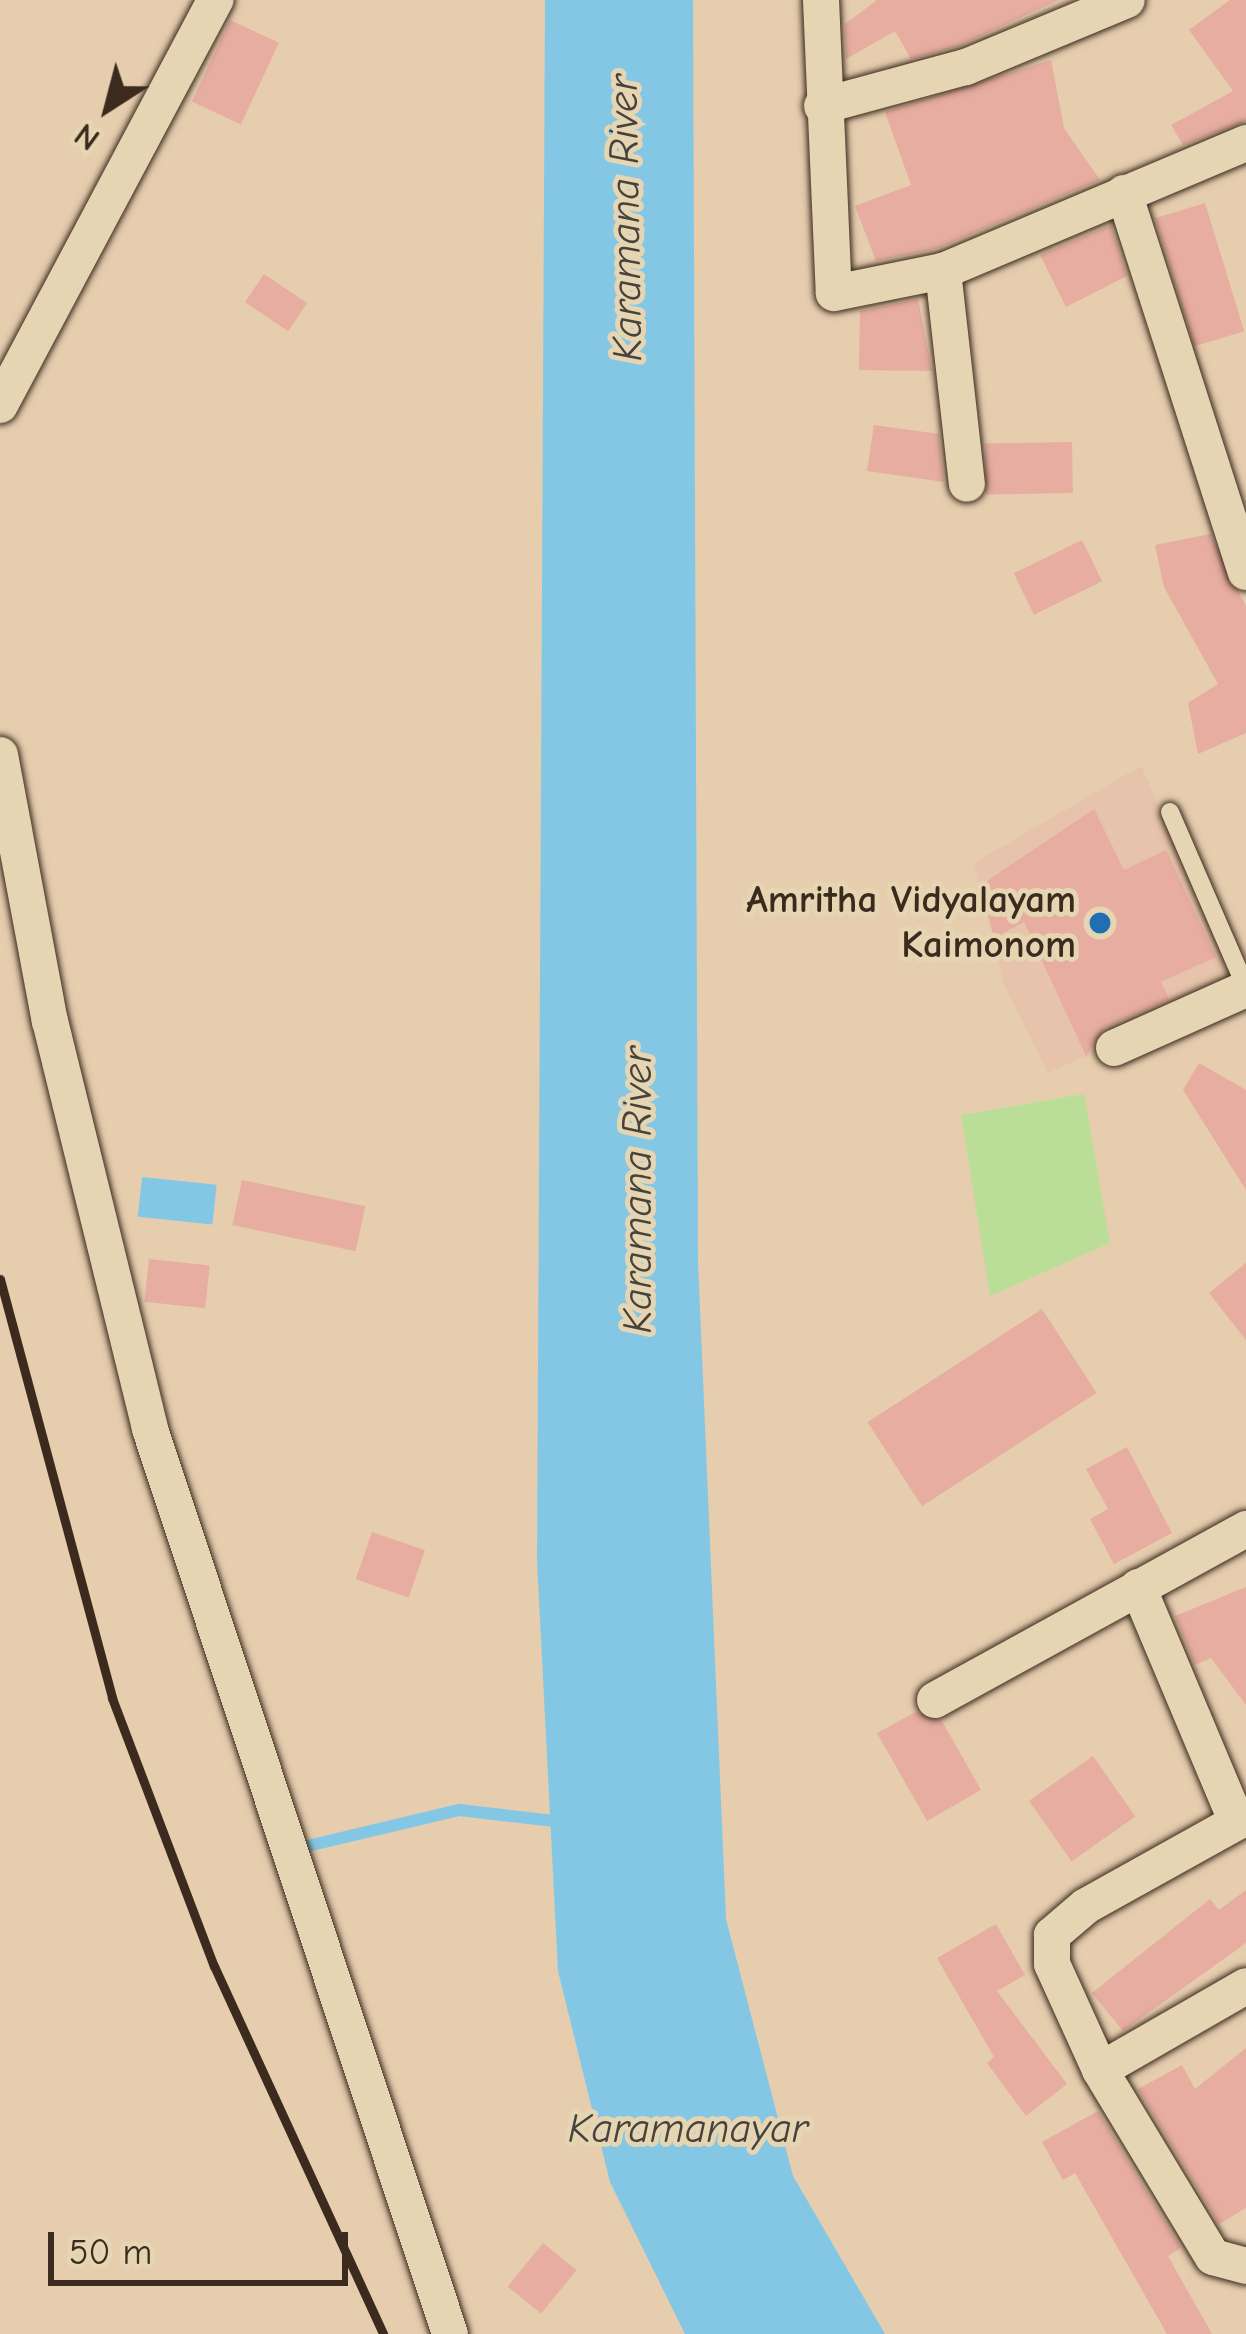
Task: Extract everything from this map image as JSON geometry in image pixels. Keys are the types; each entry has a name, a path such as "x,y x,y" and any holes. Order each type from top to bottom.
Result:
{"street":[{"path":"0,405 215,0"},
{"path":"821,0 822,106 834,293 943,272 1246,143"},
{"path":"822,106 966,67 1127,0"},
{"path":"1124,193 1246,572"},
{"path":"943,272 967,484"},
{"path":"0,755 50,1021 150,1429 450,2334"},
{"path":"1114,1048 1246,989"},
{"path":"935,1700 1246,1529"},
{"path":"1138,1588 1238,1822 1052,1935 1060,1994 1100,2070 1213,2257 1246,2266"},
{"path":"1100,2070 1246,1986"}],"lane":[{"path":"1170,812 1246,989"}],"shaded area":[{"name":"Amritha Vidyalayam Kaimonom","path":"1141,766 1240,987 1048,1073 1004,984 974,863"}],"green space":[{"path":"1084,1094 1110,1243 990,1296 961,1115"}],"water":[{"name":"Karamanayar","path":"545,0 693,0 698,1261 726,1919 793,2176 885,2334 685,2334 610,2182 558,1971 537,1561"},
{"path":"142,1177 217,1185 212,1225 138,1217"}],"building":[{"path":"877,0 1059,0 959,46 911,59 895,31 846,59 845,24"},
{"path":"1230,0 1246,0 1246,121 1183,145 1171,125 1233,91 1189,30"},
{"path":"230,20 279,43 241,124 192,102"},
{"path":"1051,60 1064,128 1100,180 936,249 876,261 855,206 911,185 885,112"},
{"path":"1205,203 1244,331 1194,346 1155,218"},
{"path":"1111,225 1127,276 1066,307 1040,255"},
{"path":"264,274 307,303 288,331 245,302"},
{"path":"918,299 932,371 859,370 860,311"},
{"path":"874,425 939,434 944,482 867,471"},
{"path":"1072,442 1073,493 986,495 985,444"},
{"path":"1210,534 1246,606 1246,733 1198,754 1188,703 1218,684 1164,587 1155,545"},
{"path":"1082,540 1102,581 1034,615 1014,573"},
{"name":"Amritha Vidyalayam Kaimonom","path":"1094,809 1124,870 1166,850 1216,957 1161,982 1169,999 1104,1028 1086,1056 1024,922 994,938 981,885"},
{"path":"1199,1063 1246,1090 1246,1190 1183,1090"},
{"path":"242,1180 365,1206 356,1251 232,1225"},
{"path":"149,1259 210,1265 205,1308 145,1302"},
{"path":"1246,1263 1246,1340 1209,1293"},
{"path":"1042,1309 1096,1393 922,1506 868,1422"},
{"path":"1127,1447 1172,1533 1114,1564 1090,1519 1108,1509 1086,1469"},
{"path":"372,1532 425,1550 409,1598 356,1579"},
{"path":"1246,1587 1246,1705 1211,1658 1195,1665 1175,1616"},
{"path":"916,1712 942,1721 981,1790 927,1821 877,1733"},
{"path":"1093,1756 1135,1817 1072,1861 1029,1801"},
{"path":"1246,1890 1246,1943 1123,2031 1092,1993 1210,1899 1219,1910"},
{"path":"996,1924 1025,1975 997,1991 1067,2084 1026,2116 987,2063 994,2057 937,1958"},
{"path":"1246,2048 1246,2208 1219,2224 1138,2089 1182,2065 1195,2089"},
{"path":"1098,2111 1181,2248 1168,2256 1212,2334 1167,2334 1075,2173 1063,2180 1042,2142"},
{"path":"543,2243 576,2270 541,2314 508,2287"}],"waterway":[{"path":"295,1849 459,1810 563,1822"}],"railway":[{"path":"0,1279 112,1698 214,1966 383,2334"}],"place":[{"name":"Amritha Vidyalayam Kaimonom","path":"1100,923"}],"water label":[{"name":"Karamana River","path":"626,218"},
{"name":"Karamana River","path":"638,1190"}]}
